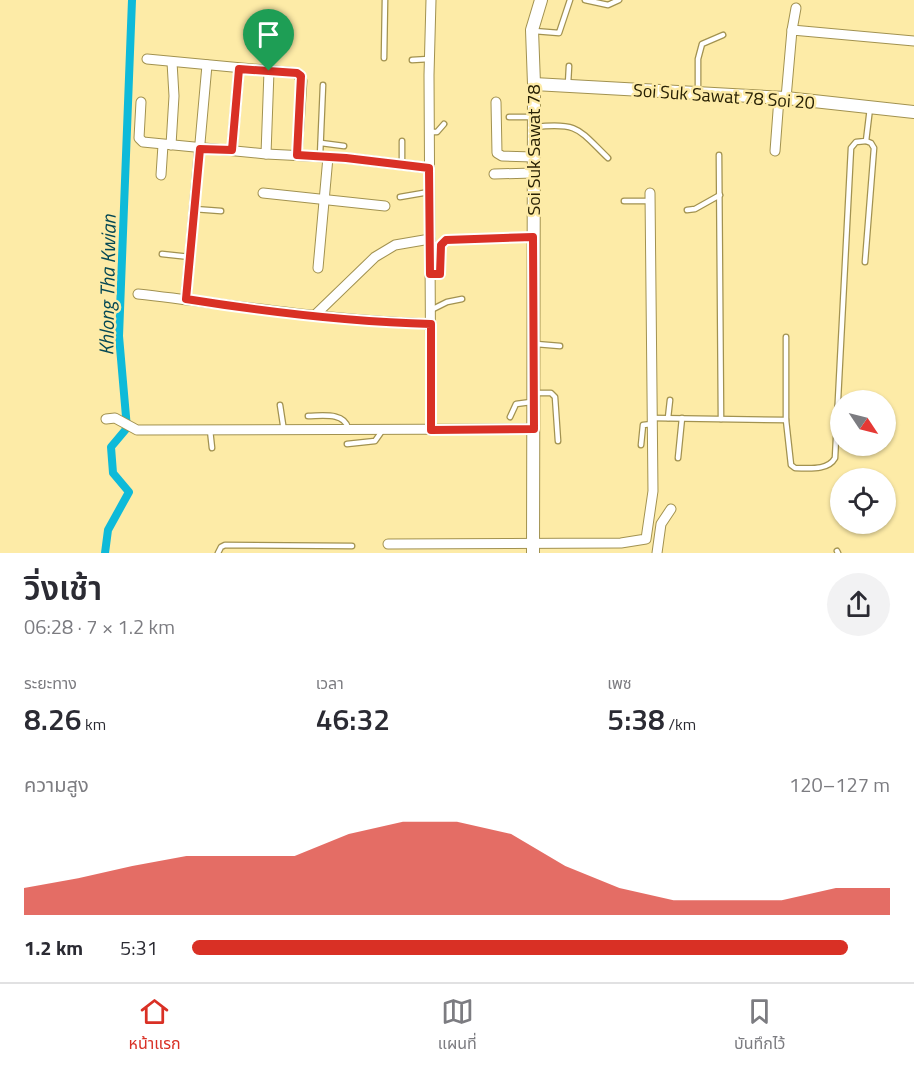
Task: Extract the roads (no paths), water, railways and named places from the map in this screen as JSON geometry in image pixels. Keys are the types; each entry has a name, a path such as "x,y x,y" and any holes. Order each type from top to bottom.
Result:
{"street":[{"path":"431,0 429,60 431,430"},
{"name":"Soi Suk Sawat 78","path":"533,549 534,84 532,30 541,0"},
{"path":"775,152 796,9"},
{"path":"792,30 914,41"},
{"path":"147,59 297,73 301,76 297,155"},
{"path":"161,175 174,96 172,62"},
{"path":"186,299 207,64"},
{"path":"232,150 239,69"},
{"path":"266,154 269,71"},
{"name":"Soi Suk Sawat 78 Soi 20","path":"534,84 782,98 914,112"},
{"path":"141,102 140,141 200,149 324,156 429,168"},
{"path":"496,102 498,153 502,156 533,157"},
{"path":"318,268 324,200 324,156"},
{"path":"494,174 533,173"},
{"path":"263,193 385,206"},
{"path":"646,539 653,487 650,197"},
{"path":"314,316 375,257 394,245 430,239"},
{"path":"138,294 314,316 374,322 431,324"},
{"path":"110,418 131,428 284,431 534,429"},
{"path":"646,539 658,548 663,519 671,509"},
{"path":"388,544 533,549 621,548 646,539"}],"lane":[{"path":"384,58 385,0"},
{"path":"532,30 558,33 570,0"},
{"path":"585,0 608,5 619,0"},
{"path":"698,92 698,59 702,44 723,35"},
{"path":"412,60 429,60"},
{"path":"568,85 569,66"},
{"path":"323,85 321,143 324,156"},
{"path":"866,141 870,108"},
{"path":"509,117 576,128 608,158"},
{"path":"429,132 437,132 444,124"},
{"path":"402,141 402,165"},
{"path":"786,337 786,420 792,468 827,466 835,459 851,148 856,142 866,141 874,148 865,262"},
{"path":"321,143 344,146"},
{"path":"720,155 721,419"},
{"path":"400,197 429,192"},
{"path":"687,210 695,209 720,195"},
{"path":"624,201 650,197"},
{"path":"195,209 221,211"},
{"path":"430,274 440,274 441,245 446,240 533,237"},
{"path":"162,254 190,256"},
{"path":"430,311 447,302 462,299"},
{"path":"534,344 560,346"},
{"path":"510,417 516,404 551,393 555,397 558,441"},
{"path":"668,418 670,400"},
{"path":"280,405 284,431"},
{"path":"308,416 342,418 347,422 349,431"},
{"path":"640,445 643,425 668,418 786,420"},
{"path":"678,458 682,418"},
{"path":"210,430 212,448"},
{"path":"347,444 375,441 382,431"},
{"path":"218,553 225,545 352,546"}],"waterway":[{"name":"Khlong Tha Kwian","path":"105,553 108,530 129,492 113,473 111,447 127,428 119,336 132,0"}]}
